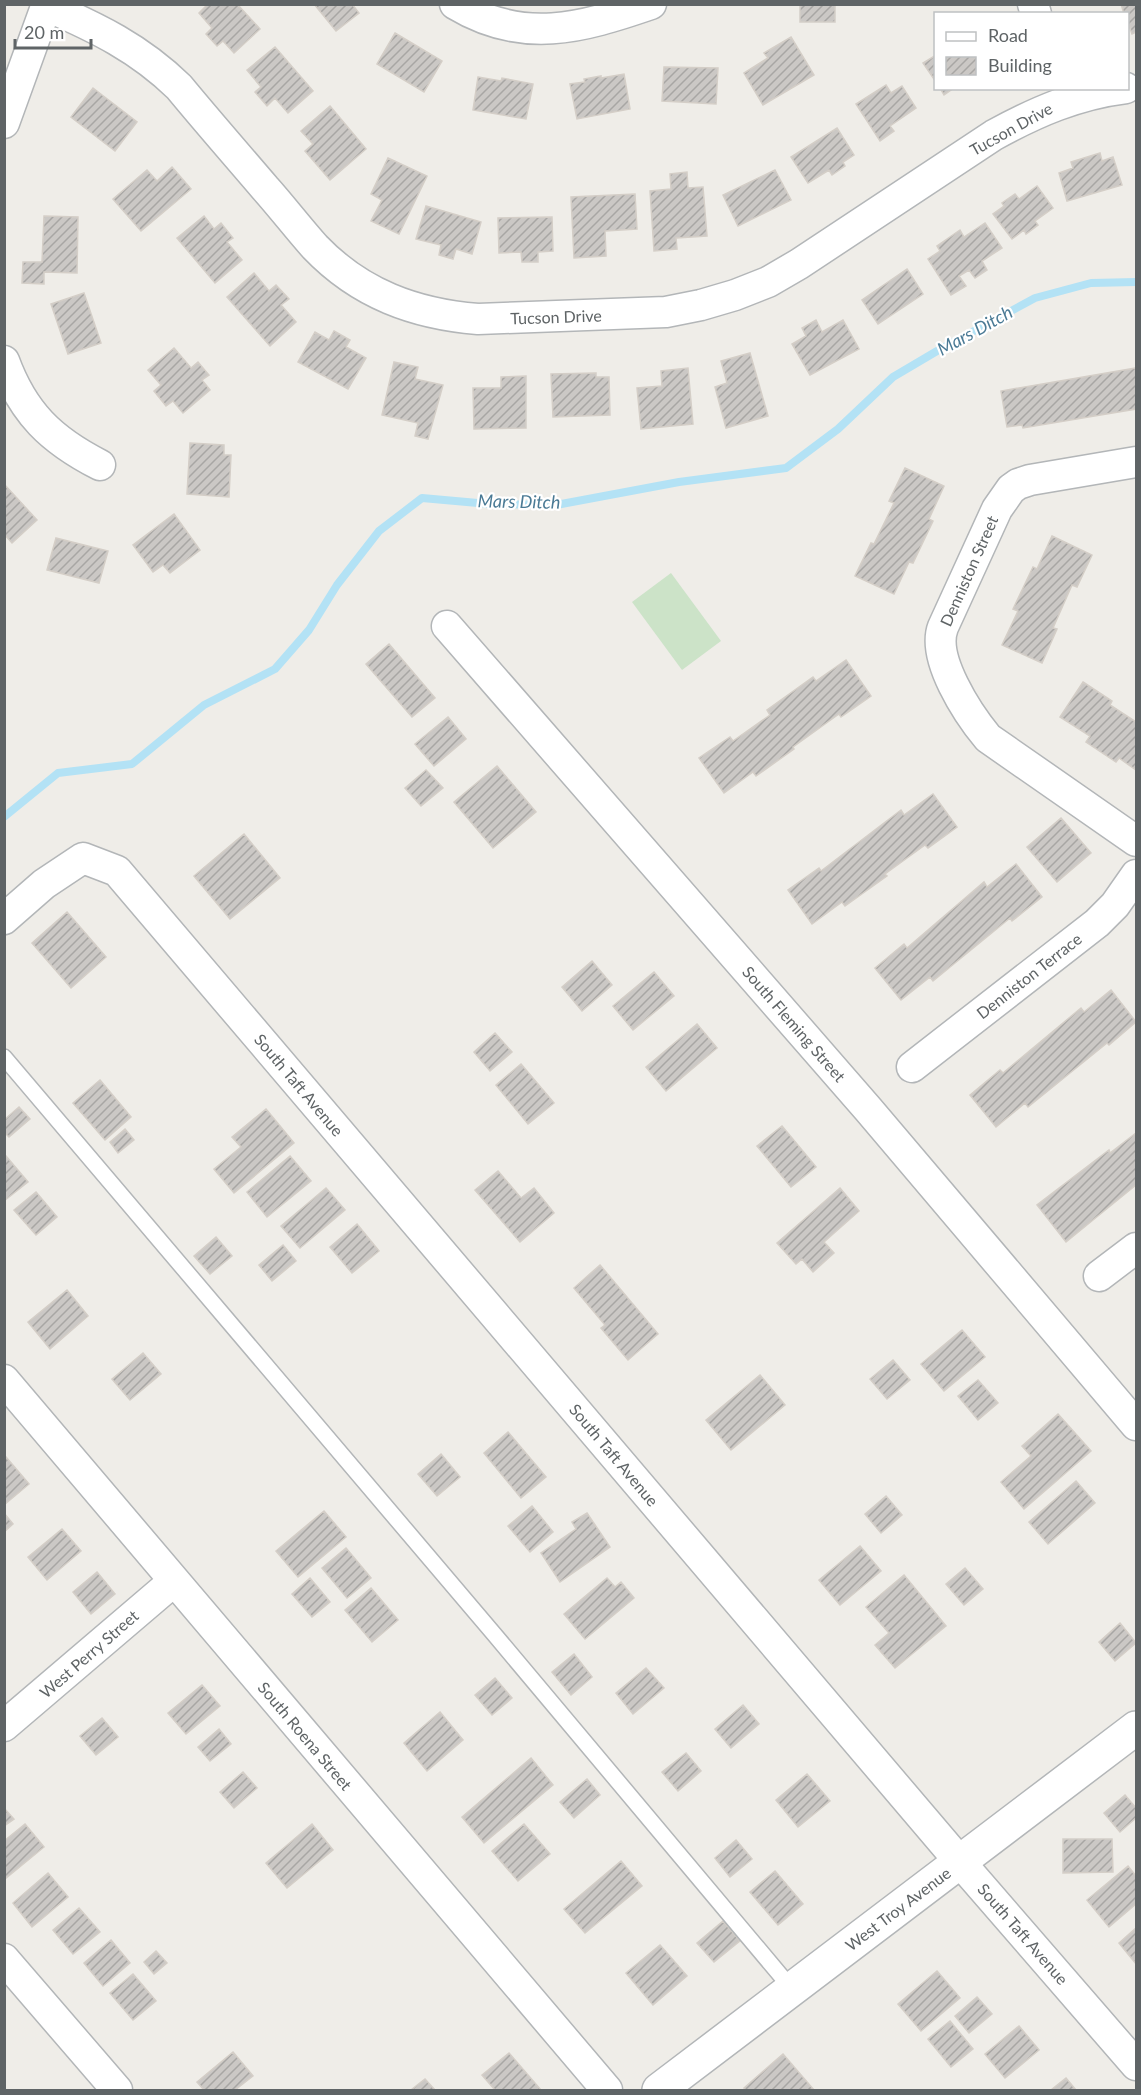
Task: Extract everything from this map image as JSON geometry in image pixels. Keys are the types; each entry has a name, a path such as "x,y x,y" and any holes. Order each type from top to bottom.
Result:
{"street":[{"path":"455,4 503,24 550,29 597,22 651,4"},
{"path":"4,123 47,5"},
{"name":"Tucson Drive","path":"47,5 126,44 162,71 186,95 311,242 343,271 395,302 418,310 478,319 642,314 689,308 735,295 768,282 799,264 994,135 1035,113 1062,95 1087,95 1116,90"},
{"path":"4,361 22,400 39,423 66,446 100,465"},
{"name":"Denniston Street","path":"1137,462 1030,480 1011,489 997,508 943,627 940,639 945,665 970,715 988,738 1137,841"},
{"name":"South Fleming Street","path":"447,626 868,1109 1137,1425"},
{"name":"South Taft Avenue","path":"4,919 44,884 83,858 117,872 960,1862 1137,2065"},
{"name":"Denniston Terrace","path":"912,1067 1097,923 1115,905 1137,875"},
{"path":"1099,1276 1137,1248"},
{"name":"South Roena Street","path":"4,1380 607,2091"},
{"name":"West Perry Street","path":"4,1726 174,1581"},
{"name":"West Troy Avenue","path":"659,2091 1137,1728"},
{"path":"4,1959 117,2091"}],"lane":[{"path":"4,1057 792,1989"}],"green space":[{"path":"671,573 721,641 682,670 632,602"}],"building":[{"path":"208,4 237,4 260,29 234,53 223,41 217,46 206,34 212,28 199,13"},
{"path":"314,4 352,4 359,13 336,31"},
{"path":"800,4 835,4 835,22 800,22"},
{"path":"1121,4 1136,4 1136,32 1132,34 1129,26 1129,12 1123,12"},
{"path":"395,33 442,61 424,92 377,64"},
{"path":"791,37 814,75 763,105 744,73 768,58 764,53"},
{"path":"275,47 313,91 288,113 275,98 267,106 255,92 261,87 247,70"},
{"path":"934,56 934,79 923,63"},
{"path":"664,67 718,68 716,104 662,101"},
{"path":"624,74 630,109 577,119 570,84 585,82 584,79"},
{"path":"478,77 501,81 502,78 533,84 526,119 473,110"},
{"path":"886,85 891,93 902,86 916,108 890,126 894,131 880,141 856,104"},
{"path":"93,88 137,122 115,151 71,117"},
{"path":"941,90 951,90 944,95"},
{"path":"330,106 366,149 330,180 305,151 313,144 301,131"},
{"path":"837,128 854,155 843,162 845,166 832,175 829,170 808,183 791,157"},
{"path":"1100,153 1102,161 1113,157 1122,185 1067,201 1059,173 1073,168 1071,162"},
{"path":"388,158 427,176 399,234 371,221 382,200 371,194"},
{"path":"172,167 191,189 141,231 113,199 147,170 157,181"},
{"path":"775,170 791,200 738,226 723,195"},
{"path":"687,172 688,188 703,187 707,236 676,238 677,249 654,251 650,191 671,189 670,174"},
{"path":"1037,186 1053,208 1035,221 1038,225 1026,234 1024,230 1012,239 993,214 1004,206 1002,203 1015,194 1019,199"},
{"path":"635,194 637,229 605,231 606,256 574,258 571,197"},
{"path":"426,206 481,222 472,254 456,249 453,259 439,255 441,245 416,239"},
{"path":"44,216 78,217 77,273 44,272 44,284 22,283 23,262 42,262"},
{"path":"204,216 214,229 221,223 233,238 227,242 242,260 215,283 177,238"},
{"path":"552,217 553,251 538,252 538,262 522,262 521,252 499,253 498,218"},
{"path":"985,223 1002,248 982,261 987,270 975,278 969,270 959,276 966,286 951,295 928,259 940,251 937,246 960,230 964,237"},
{"path":"907,269 923,294 878,324 862,300"},
{"path":"254,273 269,291 276,285 289,299 281,305 296,322 270,346 227,297"},
{"path":"84,293 101,343 68,354 51,304"},
{"path":"816,320 822,332 843,320 859,349 810,375 792,344 806,336 802,328"},
{"path":"334,331 350,340 346,347 366,358 348,389 298,362 315,332 329,340"},
{"path":"174,348 191,368 198,362 209,375 202,380 210,390 183,413 173,401 166,406 154,391 161,385 148,370"},
{"path":"750,353 768,416 726,428 715,387 727,383 721,361"},
{"path":"394,362 418,367 415,379 443,385 428,439 415,436 418,423 382,415"},
{"path":"688,368 693,424 641,429 637,388 662,386 661,371"},
{"path":"1136,368 1136,409 1023,428 1022,425 1007,427 1001,391"},
{"path":"596,373 596,377 609,377 610,415 553,417 551,374"},
{"path":"526,376 526,428 474,429 473,388 501,388 501,377"},
{"path":"190,443 224,445 224,455 231,455 229,497 187,494"},
{"path":"905,468 944,486 929,519 933,521 913,563 909,562 894,594 855,576 894,503 889,501"},
{"path":"4,484 37,520 12,543 4,534"},
{"path":"174,514 200,550 170,573 163,565 153,572 133,545"},
{"path":"1052,536 1092,555 1077,587 1072,585 1053,628 1057,629 1042,663 1002,645 1018,611 1013,609 1033,567 1037,569"},
{"path":"56,538 108,551 99,583 47,570"},
{"path":"389,644 435,698 412,717 366,664"},
{"path":"846,660 871,696 841,717 839,714 756,776 753,772 724,793 699,758 730,737 733,741 770,715 767,710 813,677 816,681"},
{"path":"1083,682 1112,701 1110,705 1136,722 1136,770 1119,758 1116,762 1086,742 1090,736 1060,717"},
{"path":"448,717 466,739 434,766 415,744"},
{"path":"497,766 536,812 493,848 454,802"},
{"path":"426,770 443,788 421,806 405,788"},
{"path":"933,794 957,827 928,848 925,845 845,906 842,902 812,924 788,890 819,868 821,871 901,810 904,815"},
{"path":"1061,818 1091,853 1057,882 1027,847"},
{"path":"244,834 280,878 230,919 194,876"},
{"path":"1016,864 1042,897 1012,921 1010,918 933,981 930,977 901,1000 875,968 904,944 907,948 984,882 987,887"},
{"path":"67,912 106,957 71,988 32,943"},
{"path":"592,961 612,985 582,1011 562,987"},
{"path":"654,972 674,996 633,1030 613,1006"},
{"path":"1111,990 1136,1022 1028,1107 1025,1103 996,1127 970,1095 1000,1070 1003,1073 1081,1008 1084,1012"},
{"path":"697,1024 717,1048 666,1091 646,1067"},
{"path":"495,1033 512,1052 490,1071 474,1052"},
{"path":"521,1064 554,1103 528,1124 496,1085"},
{"path":"100,1080 131,1117 105,1140 73,1103"},
{"path":"19,1107 30,1119 9,1137 4,1132 4,1120"},
{"path":"266,1109 294,1143 234,1193 214,1169 241,1147 232,1137"},
{"path":"782,1126 816,1167 791,1187 757,1146"},
{"path":"125,1129 134,1140 118,1153 110,1142"},
{"path":"1136,1133 1136,1185 1066,1242 1037,1205 1109,1150 1110,1153"},
{"path":"6,1156 28,1182 4,1201 4,1157"},
{"path":"290,1156 311,1181 267,1217 247,1192"},
{"path":"498,1171 521,1198 534,1188 554,1213 520,1242 475,1190"},
{"path":"326,1188 345,1210 300,1248 281,1226"},
{"path":"840,1188 859,1211 824,1242 834,1253 813,1272 802,1259 796,1264 777,1243"},
{"path":"36,1192 57,1217 36,1235 14,1210"},
{"path":"357,1224 379,1251 352,1273 330,1247"},
{"path":"216,1237 232,1256 210,1274 194,1256"},
{"path":"283,1245 296,1261 272,1281 259,1265"},
{"path":"600,1265 658,1334 628,1360 601,1328 605,1325 574,1288"},
{"path":"67,1290 88,1316 50,1349 28,1322"},
{"path":"962,1330 985,1357 944,1391 921,1364"},
{"path":"143,1353 161,1374 130,1400 112,1379"},
{"path":"893,1360 910,1380 887,1399 870,1379"},
{"path":"760,1375 785,1405 731,1450 706,1420"},
{"path":"978,1380 998,1403 978,1420 958,1396"},
{"path":"1058,1414 1091,1451 1024,1509 1001,1482 1031,1456 1022,1446"},
{"path":"508,1432 546,1477 521,1498 484,1453"},
{"path":"441,1454 460,1477 437,1496 418,1474"},
{"path":"6,1457 29,1484 4,1505 4,1458"},
{"path":"1076,1481 1095,1503 1048,1544 1029,1522"},
{"path":"886,1496 902,1515 881,1533 865,1514"},
{"path":"532,1506 553,1532 530,1552 508,1526"},
{"path":"324,1511 346,1537 298,1577 276,1551"},
{"path":"4,1513 13,1524 4,1532"},
{"path":"587,1513 610,1547 560,1582 541,1553 576,1529 572,1522"},
{"path":"62,1529 81,1551 47,1580 28,1557"},
{"path":"860,1546 881,1571 840,1605 819,1580"},
{"path":"346,1548 371,1578 347,1598 322,1568"},
{"path":"965,1568 983,1589 964,1605 946,1584"},
{"path":"97,1572 115,1594 91,1614 73,1592"},
{"path":"904,1575 946,1626 895,1668 875,1645 889,1633 866,1607"},
{"path":"310,1578 330,1602 312,1617 292,1594"},
{"path":"607,1578 615,1587 621,1582 634,1598 585,1639 564,1614"},
{"path":"371,1588 398,1620 372,1642 345,1610"},
{"path":"1120,1623 1136,1643 1115,1661 1099,1642"},
{"path":"574,1654 592,1677 571,1695 552,1672"},
{"path":"646,1668 664,1688 633,1714 616,1693"},
{"path":"495,1678 512,1698 492,1715 475,1695"},
{"path":"202,1685 220,1706 186,1734 168,1713"},
{"path":"743,1705 759,1724 731,1748 715,1729"},
{"path":"440,1712 463,1740 427,1771 404,1743"},
{"path":"102,1718 118,1737 96,1755 80,1736"},
{"path":"219,1729 231,1744 210,1761 198,1747"},
{"path":"686,1753 701,1771 678,1791 662,1772"},
{"path":"531,1758 553,1785 484,1843 462,1817"},
{"path":"243,1772 257,1788 234,1808 220,1792"},
{"path":"807,1774 830,1801 798,1827 776,1800"},
{"path":"587,1779 600,1795 574,1818 560,1802"},
{"path":"1125,1795 1136,1808 1136,1818 1120,1832 1104,1813"},
{"path":"4,1808 14,1819 4,1826"},
{"path":"25,1824 44,1847 5,1879 4,1841"},
{"path":"312,1824 333,1850 287,1888 266,1863"},
{"path":"524,1824 550,1854 518,1881 492,1851"},
{"path":"1063,1839 1112,1839 1113,1872 1063,1873"},
{"path":"736,1840 752,1859 730,1877 715,1858"},
{"path":"621,1861 642,1886 585,1933 564,1909"},
{"path":"1128,1866 1136,1876 1136,1904 1109,1927 1087,1900"},
{"path":"775,1871 803,1904 778,1925 750,1892"},
{"path":"48,1873 68,1897 32,1927 13,1903"},
{"path":"79,1908 100,1932 73,1954 53,1930"},
{"path":"723,1921 740,1941 714,1962 697,1943"},
{"path":"1136,1928 1136,1964 1119,1943"},
{"path":"111,1940 130,1963 103,1986 84,1963"},
{"path":"660,1945 687,1976 653,2005 626,1973"},
{"path":"156,1951 167,1963 154,1974 144,1962"},
{"path":"937,1971 960,1998 921,2031 898,2004"},
{"path":"133,1974 156,2001 133,2020 110,1993"},
{"path":"977,1997 992,2014 969,2033 955,2016"},
{"path":"950,2021 973,2049 951,2067 928,2039"},
{"path":"1019,2026 1039,2050 1005,2078 985,2054"},
{"path":"233,2052 253,2076 235,2090 204,2090 197,2082"},
{"path":"509,2053 541,2090 495,2090 482,2075"},
{"path":"783,2054 814,2090 746,2090 744,2088"},
{"path":"1066,2078 1076,2090 1051,2090"},
{"path":"425,2079 435,2090 411,2090"}],"waterway":[{"name":"Mars Ditch","path":"4,817 58,773 132,764 204,705 275,669 309,630 337,585 379,531 422,498 489,504 556,505 679,482 786,468 838,429 893,377 1035,298 1091,283 1136,282"}]}
